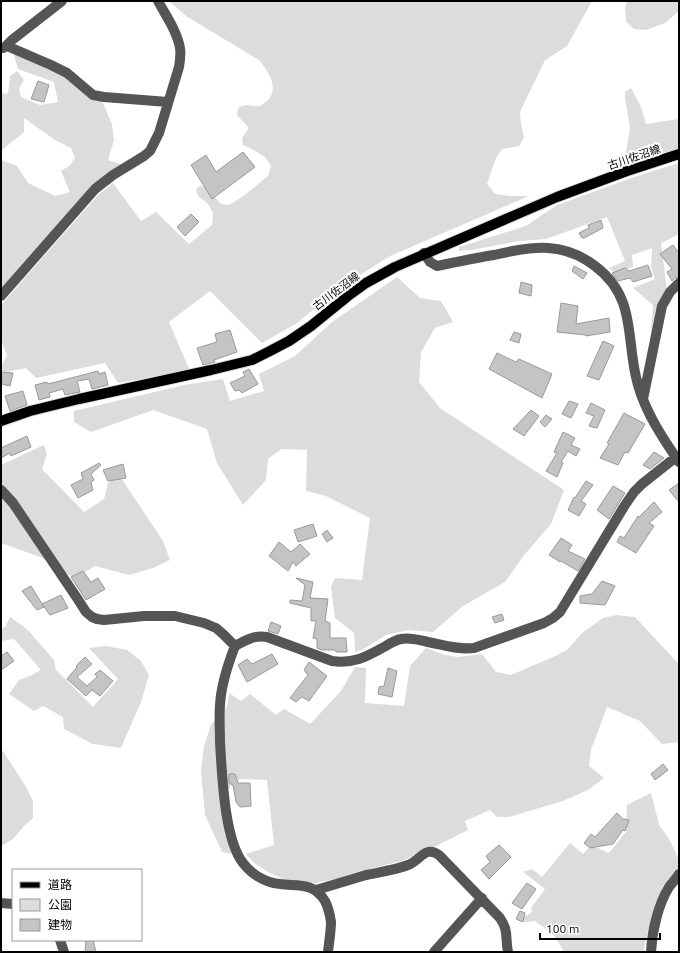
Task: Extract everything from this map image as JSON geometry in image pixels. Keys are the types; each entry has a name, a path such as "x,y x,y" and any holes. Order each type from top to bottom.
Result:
{"main road":[{"name":"古川佐沼線","path":"1,421 30,411 73,400 252,360 289,341 311,326 366,283 395,266 557,197 679,154"}],"street":[{"path":"62,1 4,47 51,65 67,73 93,95 168,102"},
{"path":"1,296 95,189 113,175 150,151 159,133 179,67 180,49 175,32 158,1"},
{"path":"235,646 260,636 267,637 332,661 349,662 368,656 401,639 415,639 466,649 474,648 544,623 560,612 621,510 634,492 642,484 677,460 648,413 643,401 634,370 627,315 623,301 618,291 601,270 589,261 565,251 547,248 530,248 437,266 430,262 424,254"},
{"path":"643,401 662,306 670,292 679,283"},
{"path":"1,490 13,503 86,612 92,617 104,620 144,616 175,616 216,628 235,646"},
{"path":"235,646 222,692 220,706 223,780 228,819 233,842 243,863 255,874 271,883 303,886 316,890 362,876 409,865 425,853 430,851 435,852 482,898 504,923 506,928 506,943 508,952"},
{"path":"651,952 652,938 662,902 669,888 679,874"},
{"path":"316,890 330,913 331,923 328,952"},
{"path":"434,952 482,898"},
{"path":"1,903 12,904"},
{"path":"60,941 64,952"}],"green space":[{"path":"169,1 592,1 567,46 545,60 520,112 524,137 519,146 502,149 496,158 487,184 495,194 529,196 390,256 335,292 297,323 262,343 210,291 169,322 190,371 118,383 105,363 36,378 26,368 3,372 2,366 7,356 1,339 1,305 97,196 113,183 141,221 156,212 189,244 212,225 213,213 208,204 198,196 196,189 200,186 206,187 221,204 229,205 242,197 268,176 271,166 265,157 243,145 242,138 249,128 237,115 238,108 241,106 259,106 269,99 273,89 271,78 259,60 186,16"},
{"path":"627,1 679,1 679,11 665,23 646,30 634,29 626,22 625,8"},
{"path":"13,52 64,76 102,101 112,124 114,140 108,160 121,164 110,172 1,290 1,160 17,166 28,183 55,196 70,192 61,171 69,166 75,158 71,148 55,140 24,118 24,132 1,151 1,90 4,94 8,93 10,76 17,71 24,80 19,89 21,97 40,105 58,102 54,82 18,69"},
{"path":"631,88 641,107 646,124 679,119 679,148 632,162 626,152 630,128 625,99 625,92"},
{"path":"679,163 679,234 661,243 667,291 650,343 653,305 633,288 655,279 651,267 652,248 632,255 633,267 616,274 609,268 625,261 607,217 546,239 519,241 459,251 459,247 526,226 557,205 637,176"},
{"path":"397,277 420,298 441,301 453,322 435,328 421,352 419,382 440,408 564,490 551,524 525,554 505,582 463,606 433,632 409,630 386,635 362,650 355,652 354,633 335,618 331,587 335,578 362,580 370,518 326,496 306,491 307,450 281,449 268,459 266,480 243,505 217,463 207,429 153,410 91,432 74,422 74,411 184,385 223,379 230,401 264,391 259,374 295,356 332,322"},
{"path":"44,445 47,454 42,469 84,512 104,499 108,483 119,475 163,541 170,560 153,568 129,575 95,566 75,578 58,569 43,558 1,543 1,465"},
{"path":"616,615 635,617 677,662 679,661 679,742 662,744 640,721 607,707 591,750 589,766 604,778 588,790 563,801 509,817 497,817 490,810 465,821 468,830 434,847 425,847 411,857 339,878 316,883 285,880 254,863 246,854 274,845 267,780 240,779 232,784 221,799 226,832 232,854 222,852 205,815 201,772 204,746 211,725 227,707 229,693 241,701 250,694 276,715 284,709 310,724 341,691 355,667 366,668 365,703 404,706 410,666 426,648 445,655 458,657 482,654 496,672 511,675 567,650 582,633 603,618"},
{"path":"10,617 27,629 54,660 56,670 93,707 118,679 89,648 106,646 127,650 141,661 149,675 141,702 121,748 93,744 64,729 63,717 43,706 34,711 9,694 19,680 41,670 14,639 1,641 1,629 5,627"},
{"path":"1,748 26,787 33,801 33,818 13,839 3,845 1,844"},
{"path":"651,793 659,825 668,837 675,851 679,861 679,867 663,886 653,912 644,952 563,952 554,935 535,921 526,922 522,918 532,912 531,908 545,889 523,872 532,869 542,877 570,843 583,854 591,845 609,853 626,832 627,805"}],"building":[{"path":"38,81 49,85 44,102 31,99"},
{"path":"243,152 255,167 212,199 191,165 206,155 216,172"},
{"path":"191,214 199,222 185,236 177,227"},
{"path":"601,220 603,228 582,238 579,233 589,228 588,225"},
{"path":"673,245 679,253 679,277 672,281 667,272 672,269 660,254"},
{"path":"648,265 652,276 633,282 630,278 618,281 612,273 625,268 629,271"},
{"path":"574,266 587,273 583,279 572,271"},
{"path":"521,282 532,285 531,296 519,293"},
{"path":"561,303 578,306 576,324 609,318 610,332 586,336 557,332"},
{"path":"230,330 237,352 214,360 215,362 203,365 197,348 217,342 215,334"},
{"path":"514,332 521,334 519,343 510,340"},
{"path":"603,341 614,346 599,380 587,376"},
{"path":"497,353 516,362 519,359 552,374 542,398 489,369"},
{"path":"249,369 258,384 242,393 239,390 235,391 230,383 245,376 243,372"},
{"path":"98,371 99,374 105,372 108,385 92,389 89,379 77,381 80,392 65,395 63,389 49,393 50,397 39,400 35,385 47,382 47,384 56,382"},
{"path":"1,372 13,373 10,386 1,384"},
{"path":"23,391 27,405 10,411 5,396"},
{"path":"569,401 578,404 571,418 562,414"},
{"path":"591,403 605,410 597,428 589,426 594,416 586,413"},
{"path":"531,410 539,416 524,436 513,429"},
{"path":"624,413 645,424 628,453 625,452 618,465 600,458 609,444 607,443"},
{"path":"546,415 552,419 545,427 540,422"},
{"path":"563,432 575,438 571,445 580,449 576,456 568,451 561,462 563,463 557,477 546,471 557,453 554,452"},
{"path":"27,436 31,447 11,456 10,453 1,458 1,448"},
{"path":"654,452 664,458 650,469 643,465"},
{"path":"99,463 101,465 91,474 94,480 91,482 93,490 78,498 71,485 83,479 81,473"},
{"path":"123,464 126,478 108,481 103,470"},
{"path":"586,481 593,485 581,501 586,504 579,516 568,510 574,497 575,498"},
{"path":"679,483 679,502 669,490"},
{"path":"613,486 625,493 609,519 597,510"},
{"path":"654,502 662,512 649,523 654,526 636,553 617,542 620,536 624,538 638,516 639,517"},
{"path":"313,524 317,536 298,542 294,530"},
{"path":"327,530 333,538 327,542 322,534"},
{"path":"561,538 572,545 568,551 585,559 578,571 549,555"},
{"path":"279,542 291,552 300,544 310,554 296,566 293,562 288,571 269,556"},
{"path":"83,571 91,582 98,578 105,589 86,600 71,577"},
{"path":"296,578 313,582 310,598 328,599 325,621 330,623 330,638 346,638 347,652 336,652 336,650 322,650 317,648 317,639 313,638 316,621 311,621 311,608 290,603 290,600 302,601 305,585"},
{"path":"602,581 615,586 605,605 580,603 580,596 592,594"},
{"path":"31,586 44,607 37,610 22,591"},
{"path":"61,595 68,608 50,615 42,604"},
{"path":"502,614 504,620 495,623 492,617"},
{"path":"271,622 281,626 278,634 268,631"},
{"path":"7,652 14,661 1,670 1,656"},
{"path":"272,654 278,664 247,682 238,665 247,659 252,664"},
{"path":"85,657 92,664 77,677 87,686 97,677 95,674 100,670 113,681 100,696 92,690 86,696 67,679 77,667 76,666"},
{"path":"309,662 327,676 309,701 302,697 296,702 290,698 308,675 304,670"},
{"path":"388,668 397,671 392,697 378,694 379,687 384,686"},
{"path":"663,764 668,770 655,780 651,774"},
{"path":"229,774 235,774 238,783 250,783 251,806 240,807 236,802 233,785 229,783"},
{"path":"617,813 623,819 629,820 625,831 623,830 613,844 590,848 584,843 591,834 595,837"},
{"path":"499,845 511,857 489,879 481,870 490,862 486,856"},
{"path":"527,883 536,889 522,909 512,903"},
{"path":"520,911 525,913 523,922 516,919"},
{"path":"86,941 93,941 96,952 85,952"}]}
